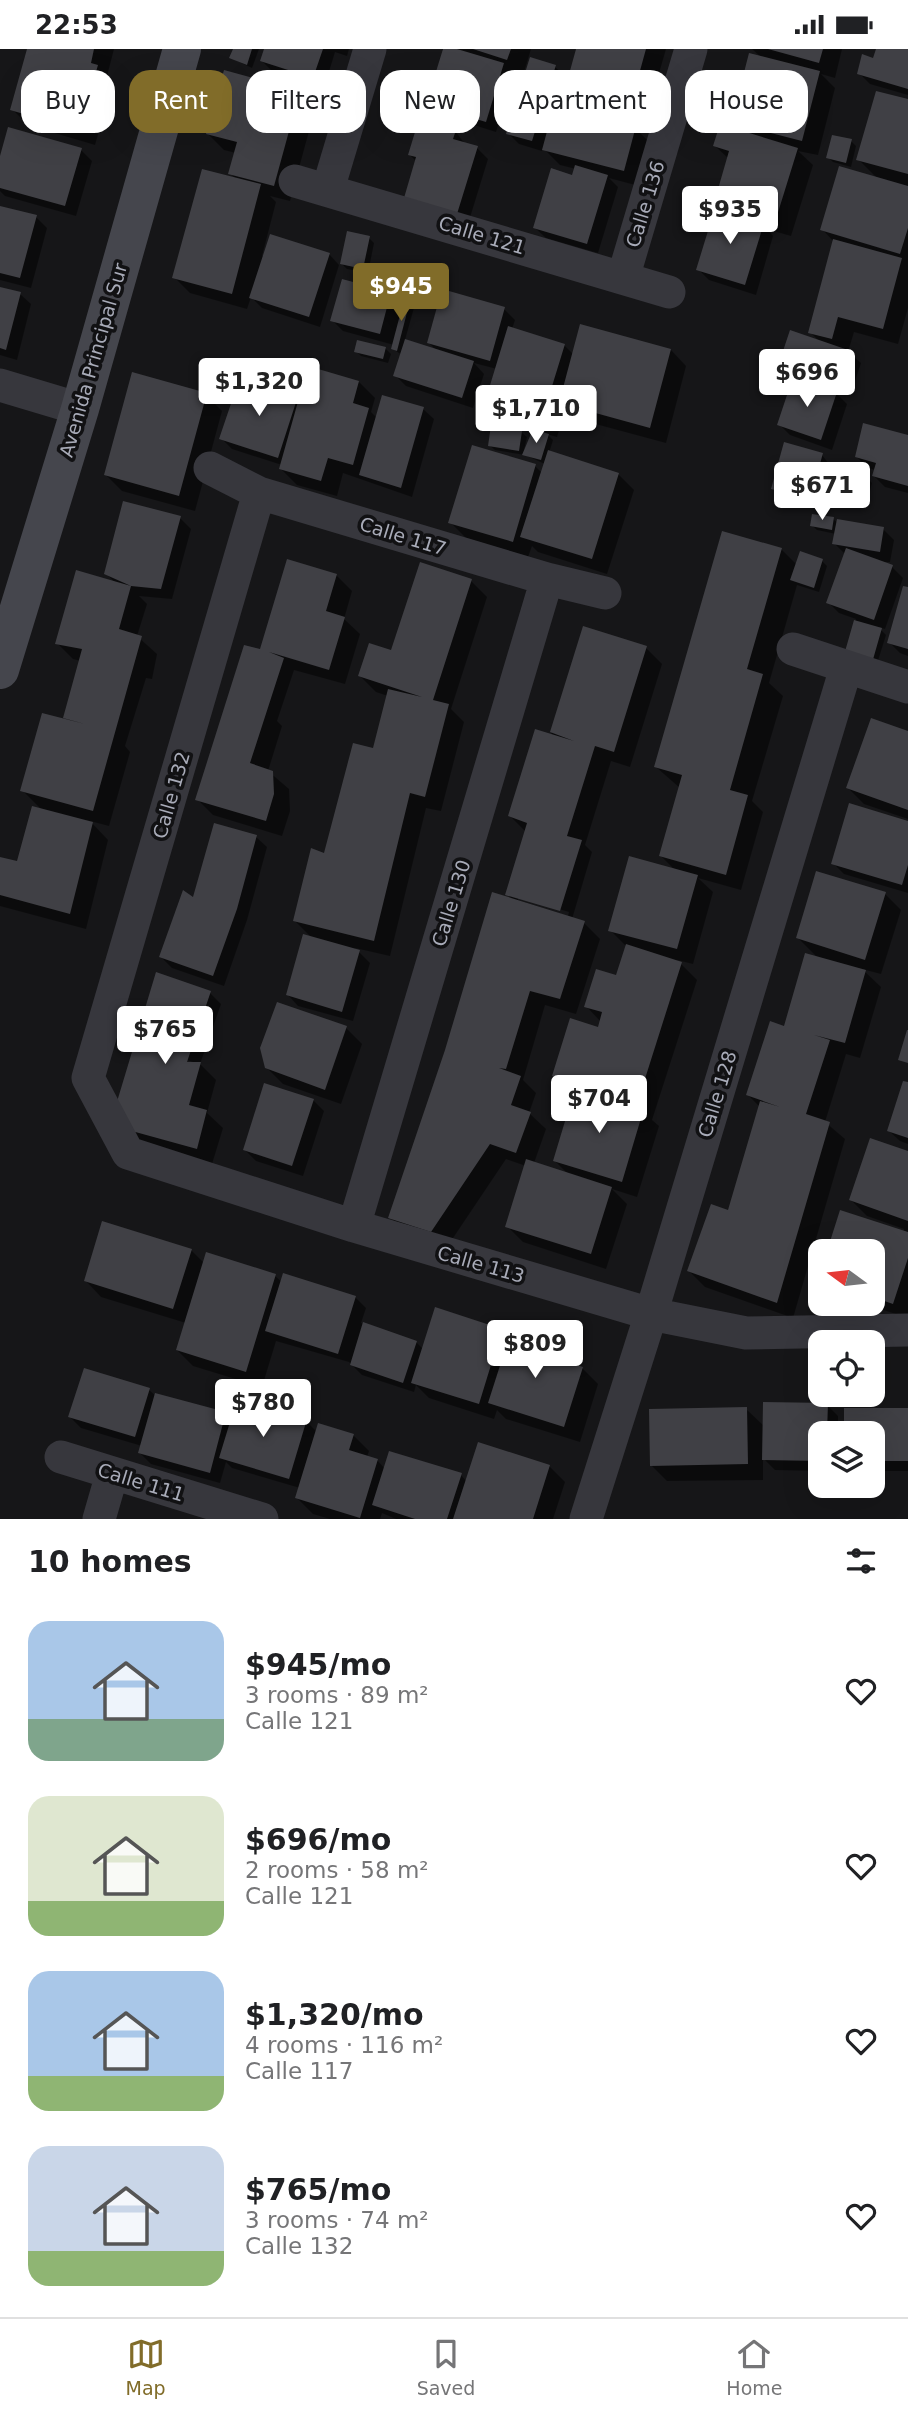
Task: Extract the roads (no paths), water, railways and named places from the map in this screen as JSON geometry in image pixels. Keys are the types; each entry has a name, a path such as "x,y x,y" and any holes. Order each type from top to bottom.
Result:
{"street":[{"name":"Avenida Principal Sur","path":"0,670 80,409 181,49"},
{"path":"328,189 370,49"},
{"name":"Calle 136","path":"623,278 691,49"},
{"name":"Calle 121","path":"295,181 669,292"},
{"path":"0,385 80,409"},
{"name":"Calle 117","path":"209,468 258,493 547,579 606,593"},
{"name":"Calle 132","path":"97,1095 88,1078 258,493"},
{"name":"Calle 130","path":"354,1226 547,579"},
{"path":"793,649 908,687"},
{"name":"Calle 128","path":"586,1519 651,1314 846,668"},
{"name":"Calle 113","path":"97,1095 128,1153 354,1226 651,1314 746,1333 908,1330"},
{"name":"Calle 111","path":"61,1457 262,1519"},
{"path":"99,1519 112,1474"}]}
